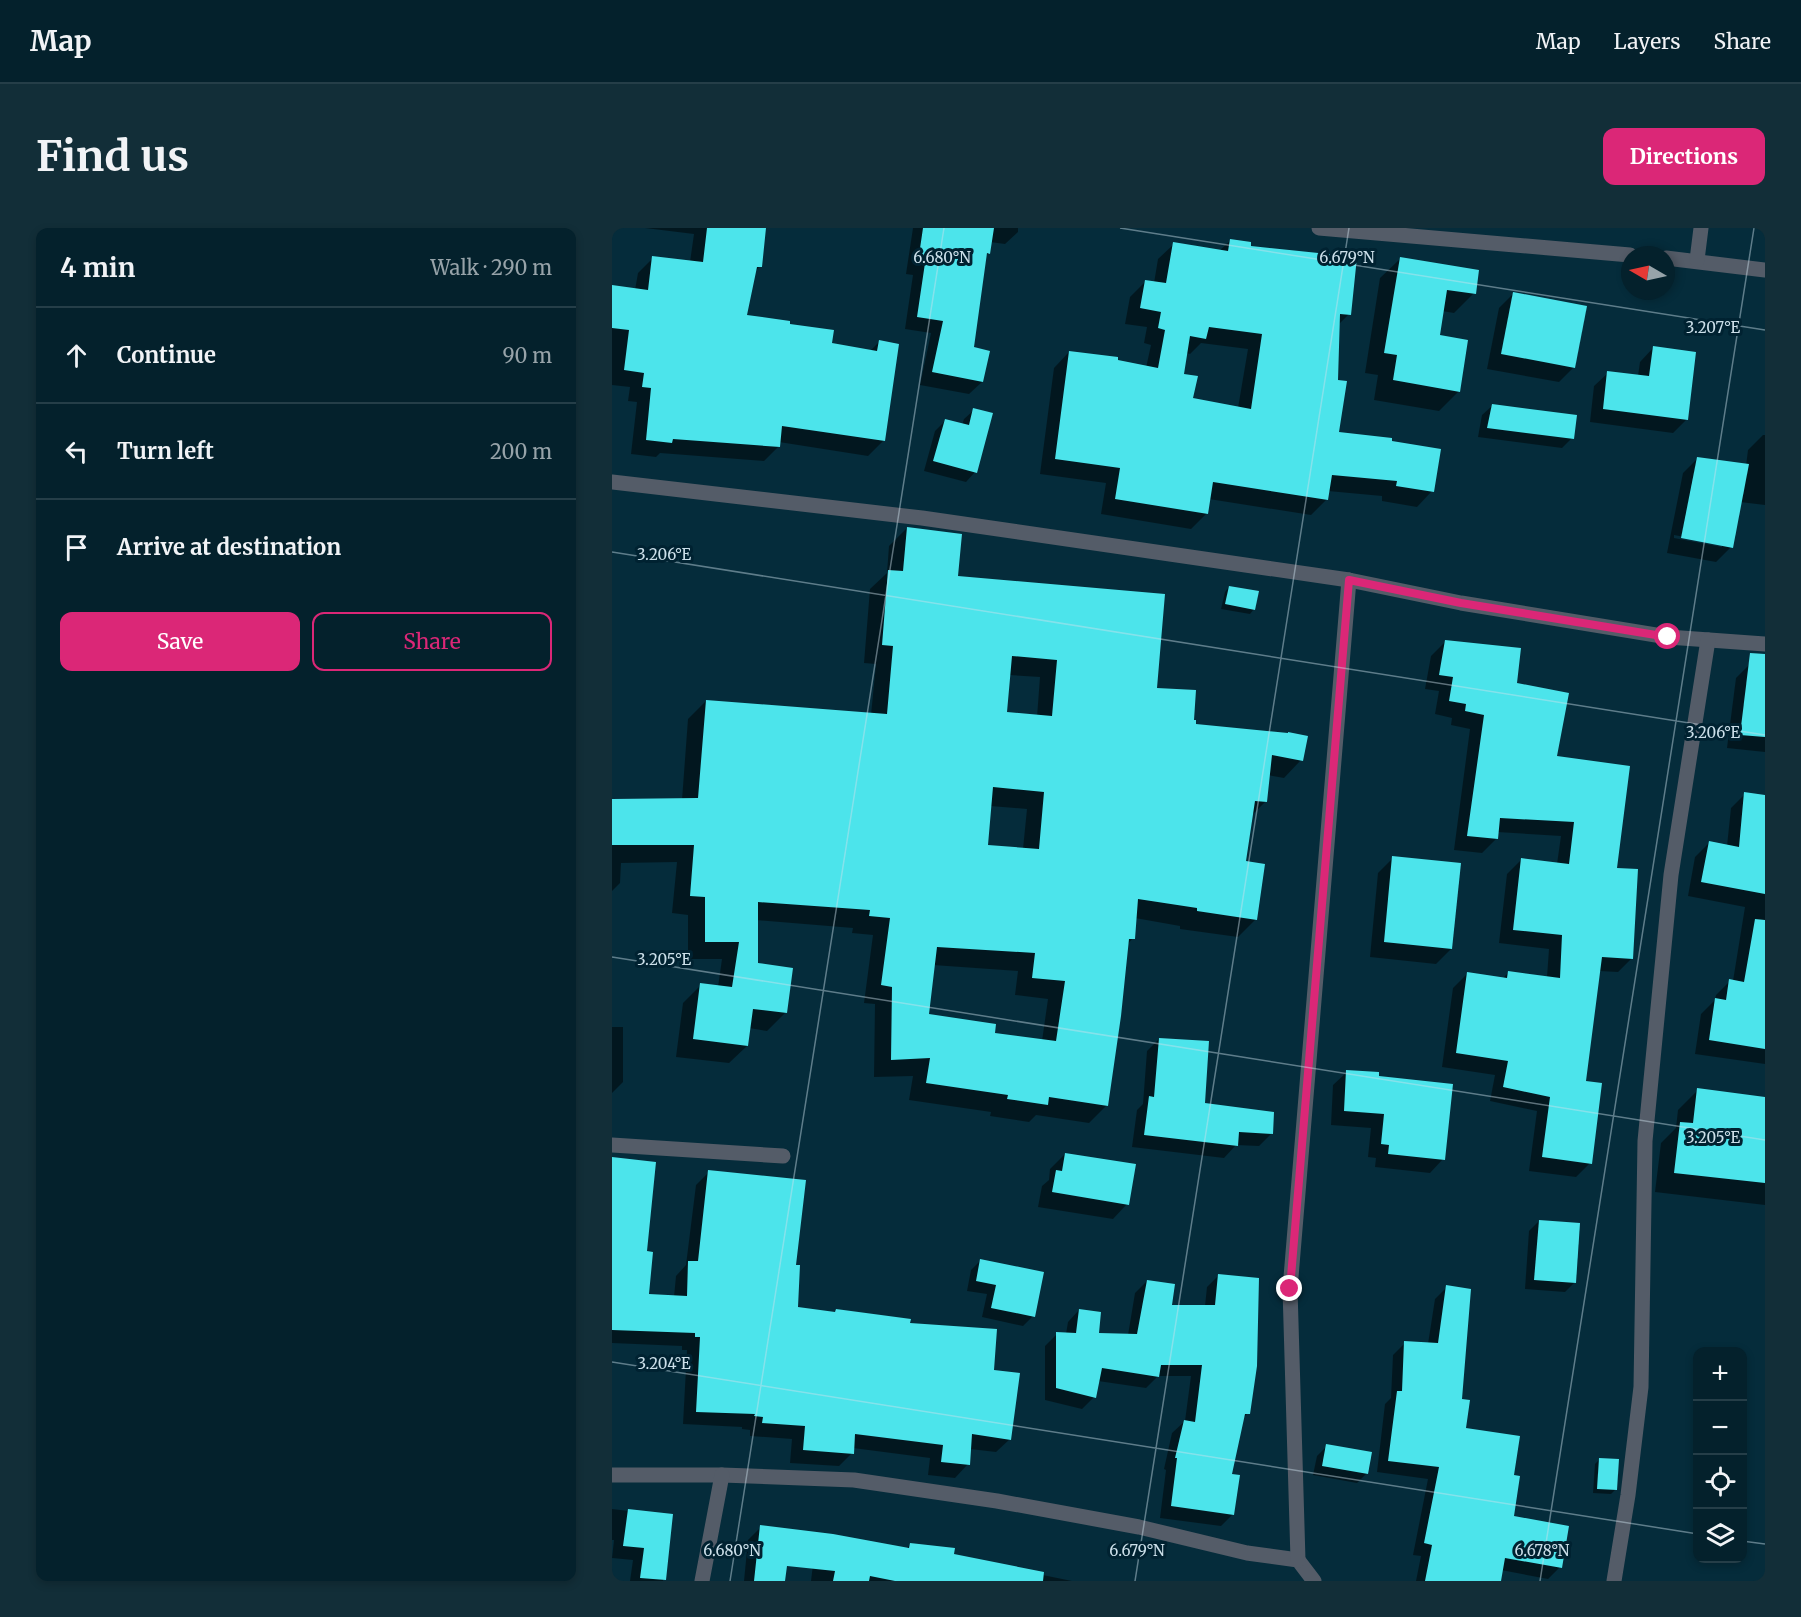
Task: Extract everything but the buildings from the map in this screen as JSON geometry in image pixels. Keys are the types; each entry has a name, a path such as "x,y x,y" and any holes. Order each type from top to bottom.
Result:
{"street":[{"path":"1319,228 1621,254"},
{"path":"1697,260 1701,228"},
{"path":"1675,259 1765,270"},
{"path":"612,482 922,518 1349,580 1461,603 1668,637 1765,644"},
{"path":"1314,1581 1298,1560 1290,1289 1349,580"},
{"path":"1614,1581 1628,1495 1641,1387 1645,1141 1671,875 1708,640"},
{"path":"612,1145 783,1156"},
{"path":"612,1475 854,1480 986,1499 1138,1527 1246,1553 1298,1560"},
{"path":"702,1581 722,1476"}],"route":[{"path":"1290,1289 1349,580 1461,603 1668,637"}]}
